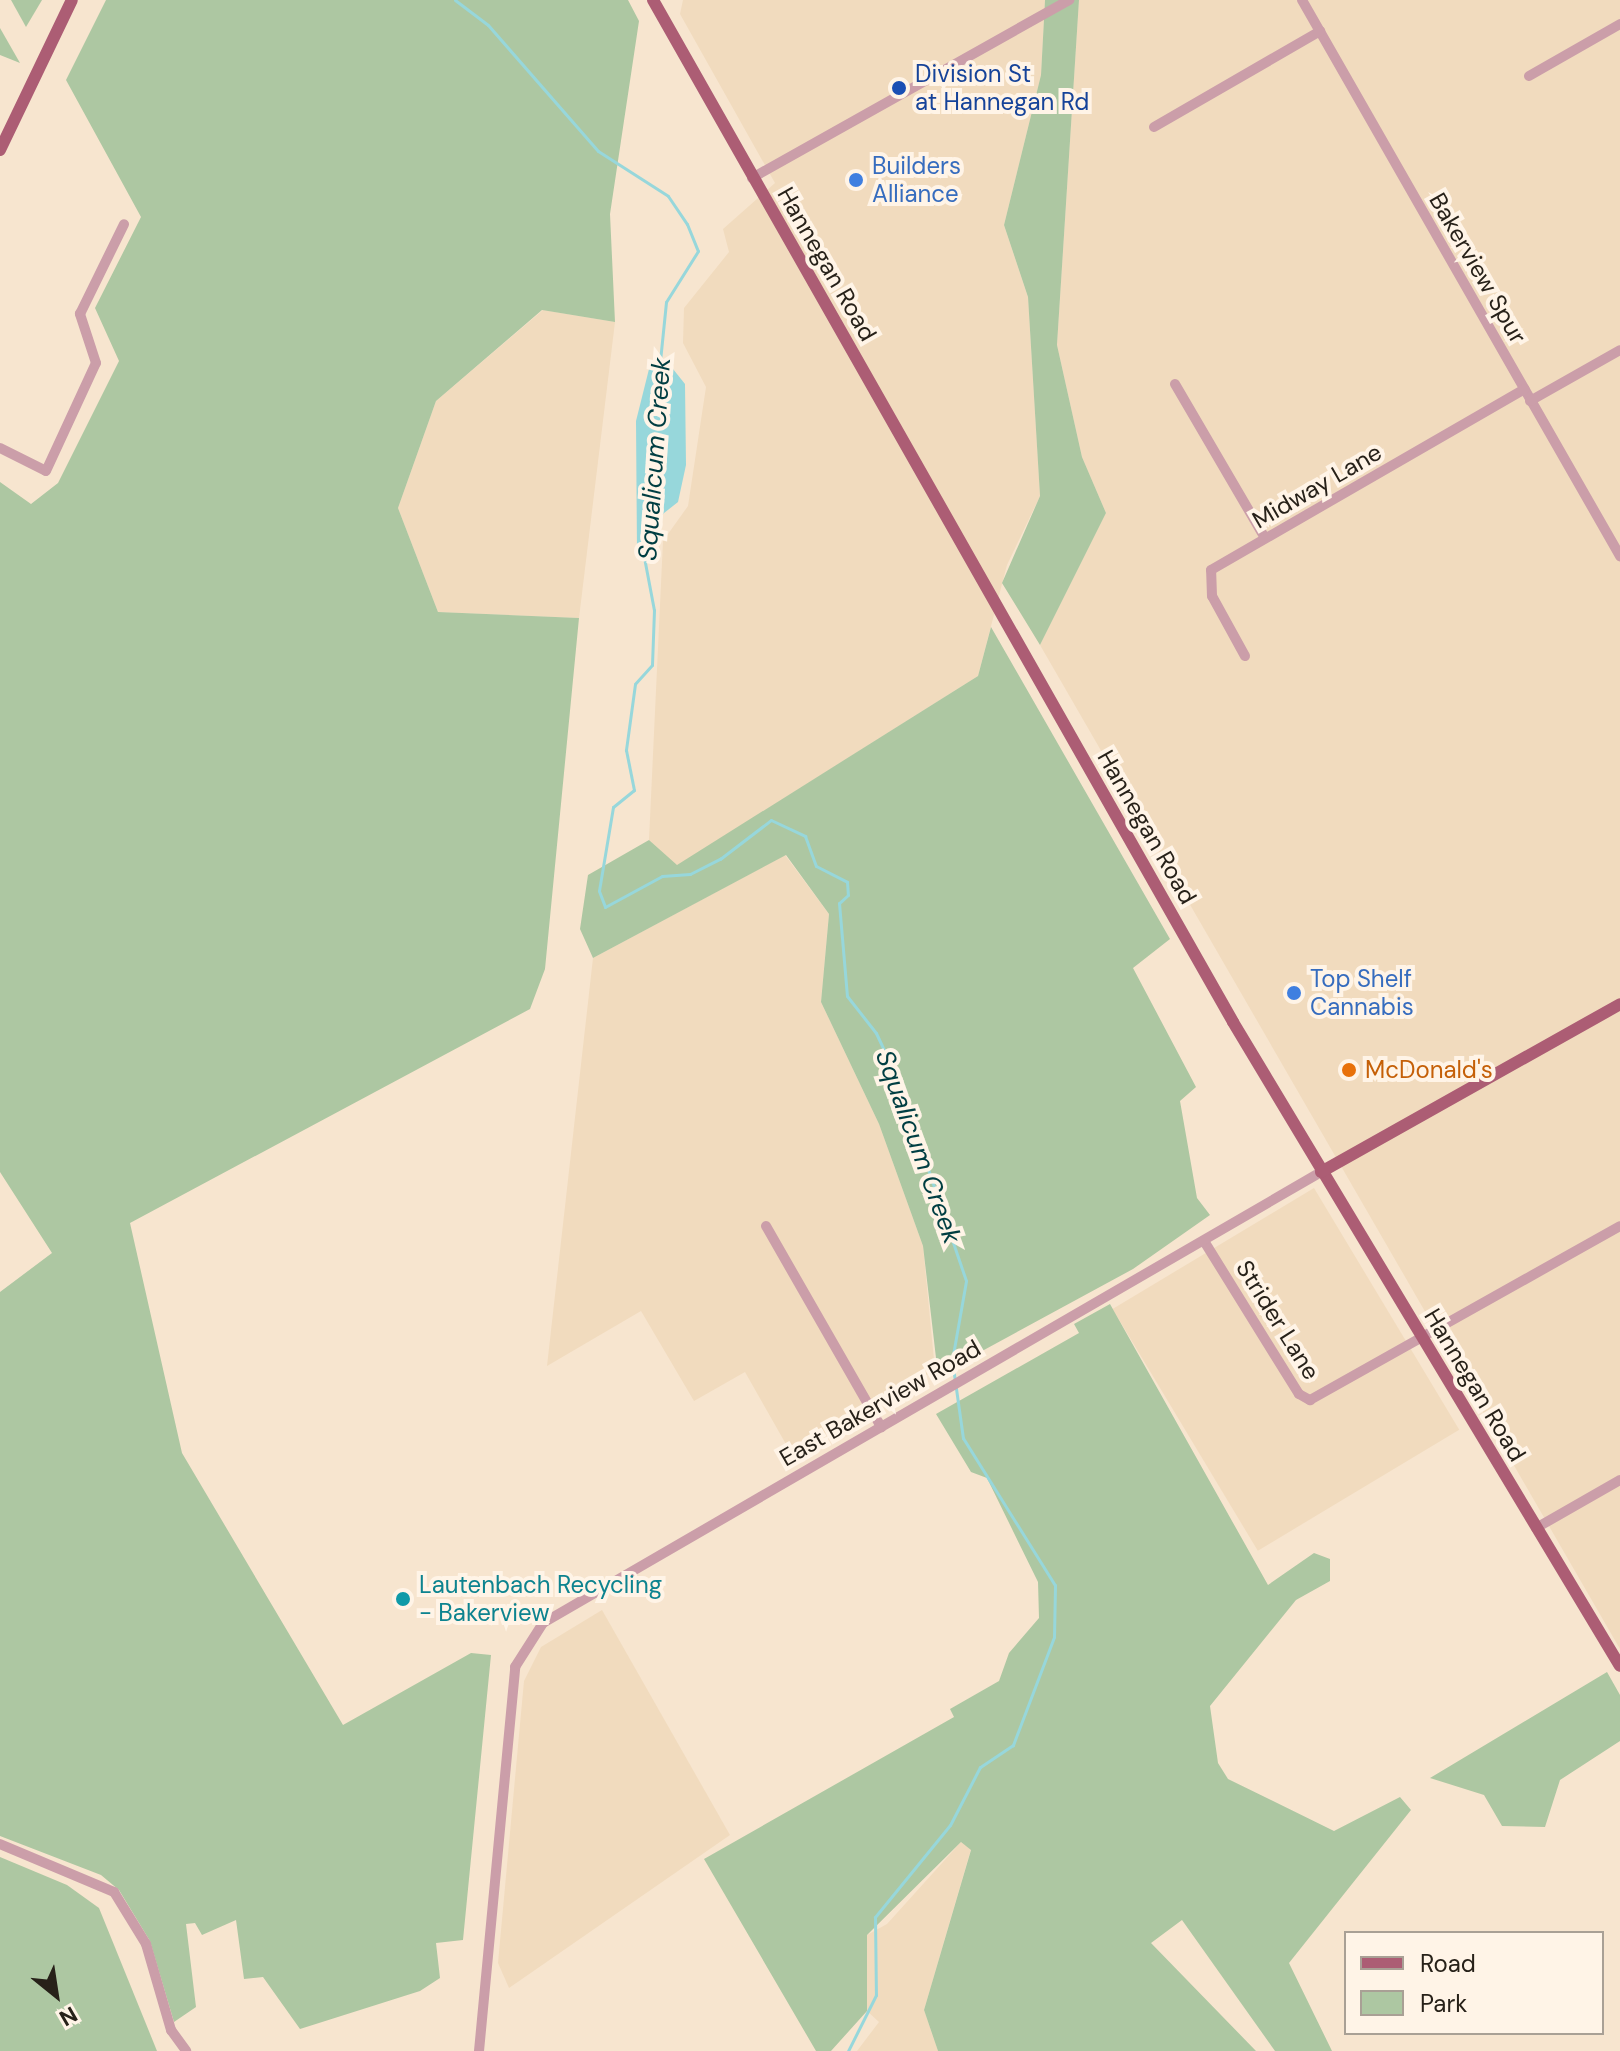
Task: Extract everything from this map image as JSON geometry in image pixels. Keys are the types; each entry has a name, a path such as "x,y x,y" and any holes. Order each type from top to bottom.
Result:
{"main road":[{"path":"0,150 72,0"},
{"name":"Hannegan Road","path":"653,0 1321,1172 1620,1666"},
{"name":"East Bakerview Road","path":"1321,1172 1620,1004"}],"street":[{"path":"752,178 1069,0"},
{"name":"Bakerview Spur","path":"1302,0 1620,556"},
{"path":"1529,76 1620,24"},
{"path":"1154,127 1320,31"},
{"path":"0,448 46,471 96,363 80,314 124,224"},
{"path":"1530,401 1620,350"},
{"path":"1175,384 1265,538"},
{"name":"Midway Lane","path":"1245,656 1208,582 1211,570 1524,389"},
{"name":"East Bakerview Road","path":"479,2051 515,1667 543,1623 1321,1172"},
{"path":"766,1226 881,1427"},
{"name":"Strider Lane","path":"1204,1241 1304,1398 1327,1394 1620,1226"},
{"path":"1536,1528 1620,1480"},
{"path":"0,1844 114,1892 146,1944 171,2030 186,2051"}],"shaded area":[{"path":"683,0 1045,0 1041,75 1004,225 1028,297 1040,496 1007,565 978,676 677,866 649,840 663,541 688,506 706,387 683,343 684,308 729,252 723,229 775,183 680,14"},
{"path":"1079,0 1620,0 1620,1649 1040,645 1106,513 1082,457 1057,345"},
{"path":"543,310 615,322 579,618 438,612 398,508 436,401"},
{"path":"785,855 829,914 821,1002 879,1124 923,1246 935,1370 791,1453 745,1372 694,1401 641,1311 547,1366 593,958"},
{"path":"1314,1188 1459,1430 1258,1551 1113,1309"},
{"path":"602,1610 730,1835 509,1988 498,1963 524,1681 541,1647"},
{"path":"961,1842 971,1849 924,2010 938,2051 857,2051 879,2022 867,2011 867,1935 887,1924"}],"green space":[{"path":"11,0 42,0 26,27"},
{"path":"106,0 628,0 639,21 610,214 615,322 542,310 436,401 398,508 438,612 579,618 545,969 530,1009 130,1223 182,1453 343,1725 471,1653 491,1655 463,1940 436,1943 440,1978 420,1991 300,2029 263,1977 244,1979 236,1920 202,1935 195,1923 186,1924 196,2007 174,2022 150,1941 119,1890 101,1875 0,1836 0,1292 52,1253 0,1172 0,482 31,504 58,483 119,361 95,308 141,217 66,80"},
{"path":"1045,0 1079,0 1057,345 1082,457 1106,513 1040,645 1002,583 1040,496 1028,297 1004,225 1041,75"},
{"path":"0,28 20,63 0,55"},
{"path":"991,627 1170,939 1133,968 1196,1087 1180,1101 1197,1198 1210,1215 1133,1269 938,1375 923,1246 879,1124 821,1002 829,914 786,855 593,958 580,929 588,875 649,840 677,865 978,676"},
{"path":"1110,1304 1268,1585 1314,1553 1330,1559 1330,1581 1296,1600 1210,1706 1218,1763 1228,1779 1334,1831 1400,1797 1411,1810 1289,1963 1332,2051 1275,2051 1182,1920 1151,1943 1256,2051 938,2051 924,2010 971,1850 961,1842 867,1935 867,2011 831,2051 816,2051 704,1859 954,1717 950,1709 999,1681 1009,1653 1039,1618 1038,1582 987,1478 971,1472 936,1414 1079,1333 1074,1324"},
{"path":"1607,1672 1620,1695 1620,1741 1560,1780 1545,1827 1502,1826 1484,1795 1430,1778"},
{"path":"0,1857 67,1885 99,1908 157,2051 0,2051"}],"water":[{"path":"665,359 685,384 686,465 678,502 659,517 643,553 637,551 636,421 651,361"}],"waterway":[{"name":"Squalicum Creek","path":"455,0 488,25 598,151 668,196 687,224 698,251 666,302 660,361"},
{"name":"Squalicum Creek","path":"643,552 654,610 652,665 635,684 626,750 634,790 613,807 599,891 605,907 662,876 690,874 720,859 771,820 805,836 816,866 847,882 848,895 839,903 847,996 876,1033 897,1078 966,1281 952,1360 963,1438 1055,1585 1054,1637 1013,1745 980,1767 950,1825 875,1917 876,1995 848,2051"}],"place":[{"name":"Division St at Hannegan Rd","path":"899,88"},
{"name":"Builders Alliance","path":"856,180"},
{"name":"Top Shelf Cannabis","path":"1294,993"},
{"name":"McDonald's","path":"1349,1070"},
{"name":"Lautenbach Recycling - Bakerview","path":"403,1599"}]}
